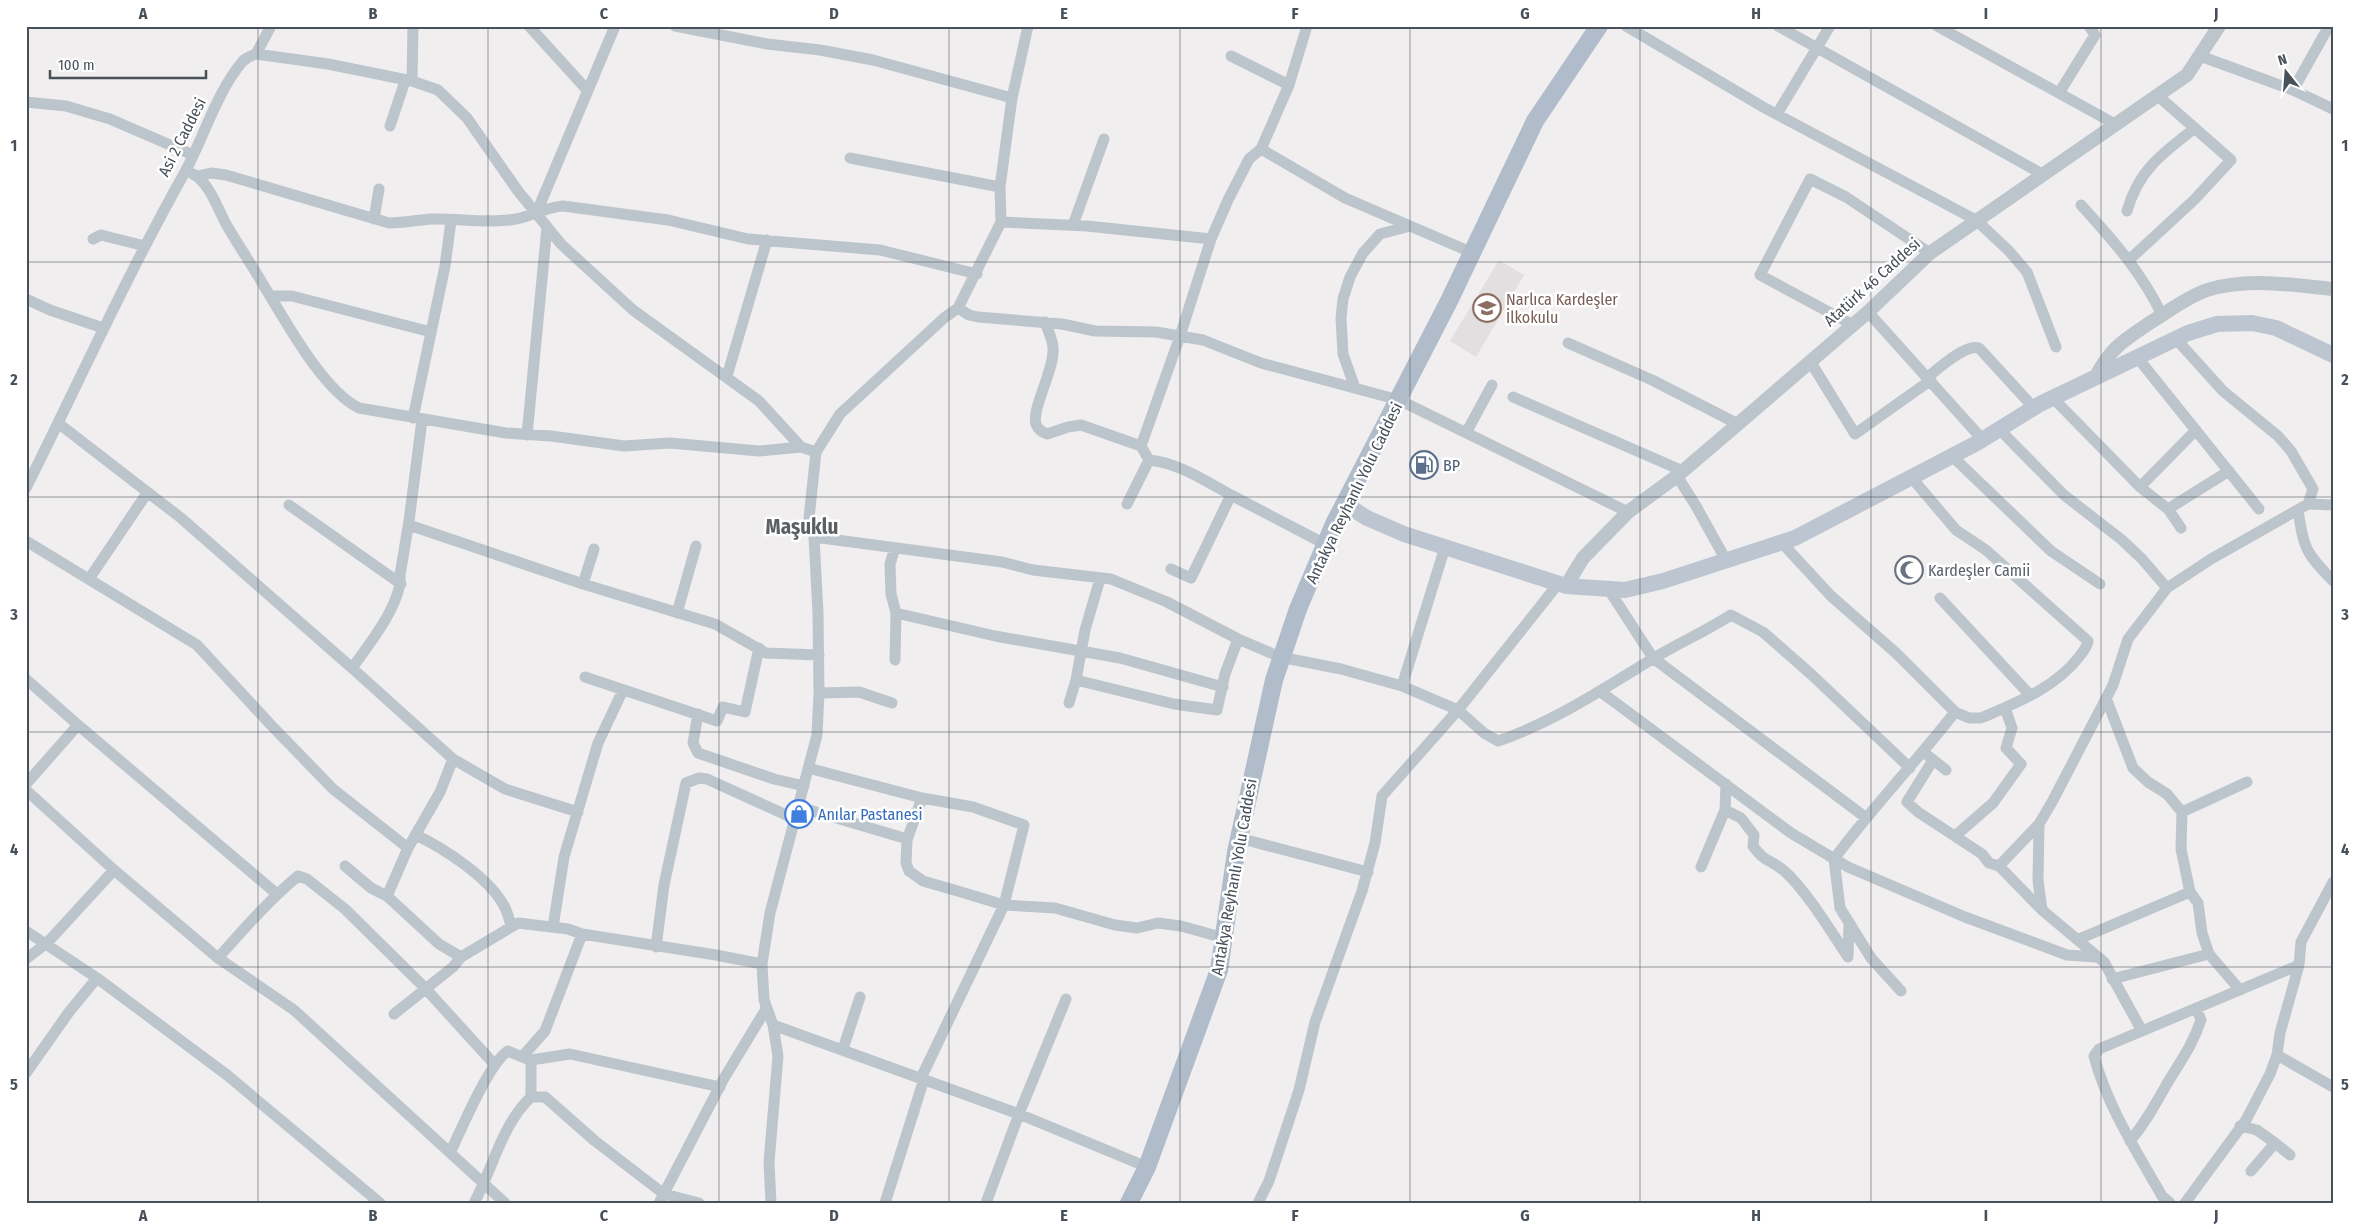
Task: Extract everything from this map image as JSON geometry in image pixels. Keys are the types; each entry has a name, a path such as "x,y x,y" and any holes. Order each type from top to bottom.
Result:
{"main road":[{"name":"Antakya Reyhanlı Yolu Caddesi","path":"1129,1203 1147,1166 1219,970 1238,838 1280,657 1325,544 1473,253 1535,121 1599,26"},
{"path":"1345,504 1376,522 1445,547 1562,585 1607,587 1625,590 1664,581 1727,562 1795,538 1982,440 2053,398 2176,339 2217,324 2252,323 2276,328 2333,355"}],"street":[{"path":"271,26 256,54 268,54 328,64 429,85 451,100 467,118 491,156 561,244 633,310 760,401 801,447"},
{"path":"390,126 409,81 413,26"},
{"path":"529,26 588,91"},
{"path":"536,214 615,26"},
{"path":"675,26 767,44 820,50 873,60 1012,98"},
{"path":"662,1198 720,1087 766,1009 762,964 770,913 817,735 819,693 814,537 809,518 816,452 840,414 944,318 958,308 977,274 1001,222 1000,188 1012,98 1028,26"},
{"path":"1141,446 1180,336 1211,238 1249,159 1261,149 1289,85 1307,26"},
{"path":"1626,26 1777,114 1976,220 2009,251 2027,272 2056,347"},
{"path":"1778,26 2042,174"},
{"path":"1777,114 1830,26"},
{"path":"2059,94 2095,35 2089,26"},
{"name":"Atatürk 46 Caddesi","path":"1562,585 1583,558 1628,512 1680,474 1868,312 1930,253 2187,75 2219,26"},
{"path":"2293,90 2328,26"},
{"path":"1939,27 2115,124"},
{"name":"Asi 2 Caddesi","path":"26,488 103,328 162,210 185,171 222,95 242,62 256,54"},
{"path":"1231,56 1289,85"},
{"path":"2200,56 2293,90 2333,109"},
{"path":"2128,260 2188,206 2231,160 2157,95"},
{"path":"26,102 66,106 110,119 193,155"},
{"path":"2127,211 2137,182 2162,154 2195,128"},
{"path":"1073,226 1104,139"},
{"path":"1261,149 1345,198 1473,253"},
{"path":"850,158 1000,188"},
{"path":"185,171 198,176 211,173 226,175 390,223 410,223 431,219 489,222 514,220 552,207 563,206 668,220 748,239 880,250 977,274"},
{"path":"198,176 271,296 329,383 347,402 358,408 527,436 551,436 624,446 670,443 760,450 801,447 816,452"},
{"path":"1853,325 1760,275 1810,179 1846,197 1930,253"},
{"path":"374,219 379,190"},
{"path":"2081,204 2128,260 2154,297 2162,315"},
{"path":"355,227 358,215"},
{"path":"352,668 393,604 401,584 400,575 409,525 417,419 431,332 445,266 451,221"},
{"path":"1001,222 1211,238"},
{"path":"1355,388 1343,354 1342,345 1343,299 1350,277 1363,253 1380,234 1410,226"},
{"path":"527,436 547,227"},
{"path":"93,239 101,235 145,246"},
{"path":"727,376 767,240"},
{"path":"2095,378 2106,356 2124,340 2192,297 2208,290 2239,284 2257,283 2333,289"},
{"path":"271,296 292,296 431,332"},
{"path":"26,299 50,310 103,328"},
{"path":"958,308 969,315 978,317 1062,324 1095,331 1156,332 1203,340 1262,363 1301,375 1399,400 1628,512"},
{"path":"1868,312 1929,378 1982,440"},
{"path":"1045,322 1053,350 1045,388 1035,415 1036,424 1040,431 1047,434 1081,425 1141,446 1150,460"},
{"path":"2176,339 2223,391 2263,422 2291,451 2313,489 2303,507 2302,540 2308,554 2333,581"},
{"path":"1568,343 1652,380 1738,424"},
{"path":"1810,361 1855,434 1966,349 1974,346 1979,348 2034,408"},
{"path":"2137,357 2260,509"},
{"path":"1466,432 1492,385"},
{"path":"1513,397 1680,474 1727,562"},
{"path":"2053,398 2140,487 2168,509 2181,528"},
{"path":"58,423 181,518 453,759 505,789 578,812"},
{"path":"1999,430 2064,495 2136,553 2166,588"},
{"path":"2140,487 2196,430"},
{"path":"1952,456 2052,551 2100,584"},
{"path":"1150,460 1163,461 1178,466 1325,544"},
{"path":"1127,504 1150,460"},
{"path":"2168,509 2229,471"},
{"path":"1782,543 1831,596 1896,652 1955,712 1969,718 1981,718 2030,696 2070,670 2088,646 2088,641 1986,550 1956,530 1911,477"},
{"path":"89,579 147,492"},
{"path":"1171,569 1191,578 1231,495"},
{"path":"289,504 401,584"},
{"path":"1999,866 2039,824 2113,685 2128,639 2166,588 2211,559 2303,507 2333,505"},
{"path":"409,525 584,584 715,624 766,653 818,655"},
{"path":"814,537 1002,562 1033,570 1090,575 1100,579 1111,579 1167,602 1238,639 1280,657 1341,669 1402,686 1458,710 1484,733 1498,741 1527,731 1601,692 1653,658 1731,615 1763,632 1812,675 1910,768"},
{"path":"26,540 197,645 333,789 408,848"},
{"path":"677,613 696,546"},
{"path":"1402,686 1445,547"},
{"path":"895,548 890,564 891,594 896,613 895,660"},
{"path":"584,584 594,549"},
{"path":"1069,703 1100,579"},
{"path":"1258,1203 1269,1181 1299,1090 1315,1022 1368,872 1375,843 1382,796 1458,710 1562,585"},
{"path":"1607,587 1653,658 1865,817"},
{"path":"1940,598 2030,696"},
{"path":"896,613 995,636 1120,658 1222,687"},
{"path":"1076,680 1174,704 1217,710 1222,687 1238,639"},
{"path":"584,677 717,721 723,708 745,712 759,648"},
{"path":"26,679 277,894"},
{"path":"553,927 564,857 598,743 623,690"},
{"path":"819,693 859,692 892,703"},
{"path":"1601,692 1791,833 1834,859 1974,921 2067,955 2096,957"},
{"path":"2106,698 2133,768 2148,782 2167,794 2182,812 2181,849 2190,892 2198,903 2202,933 2209,954 2240,990"},
{"path":"1955,836 1993,803 2021,764 2006,748 2012,728 2006,708"},
{"path":"1955,712 1928,756 1907,802 1918,812 1982,854 1989,863 1999,866 2042,910 2079,939 2096,957 2104,962 2112,980 2142,1031"},
{"path":"698,714 693,743 698,753 804,786"},
{"path":"26,784 78,725"},
{"path":"1900,991 1871,958 1840,908 1834,859 1865,817 1910,768 1928,756"},
{"path":"1928,756 1946,770"},
{"path":"387,896 408,848 440,792 453,759"},
{"path":"808,768 922,798 973,807 1024,825 1004,905 923,1079 885,1203"},
{"path":"656,947 664,885 686,782 700,778 707,779 794,819"},
{"path":"2182,812 2247,782"},
{"path":"1701,867 1725,810 1726,784"},
{"path":"26,790 114,870 218,958 294,1010 505,1203"},
{"path":"922,798 907,840 906,862 909,871 923,881 1004,905 1055,908 1115,925 1137,928 1158,923 1173,925 1224,938"},
{"path":"799,806 907,840"},
{"path":"1725,810 1741,818 1754,835 1753,846 1762,858 1783,870 1804,894 1848,957 1849,923"},
{"path":"2039,824 2038,880 2042,910"},
{"path":"416,835 437,845 477,876 504,904 511,925"},
{"path":"1238,838 1368,872"},
{"path":"345,866 372,888 387,896 439,944 461,956"},
{"path":"26,958 47,944 114,870"},
{"path":"218,958 277,894 298,876 307,879 346,909 425,988 495,1065"},
{"path":"2185,1203 2246,1120 2278,1055 2280,1033 2299,965 2301,942 2333,882"},
{"path":"2079,939 2190,892"},
{"path":"394,1014 453,967 461,956 511,925 518,923 553,927 582,934 762,964"},
{"path":"26,931 97,978 228,1075 380,1203"},
{"path":"531,1097 526,1058 545,1031 582,934"},
{"path":"2112,980 2209,954"},
{"path":"2170,1203 2162,1196 2130,1141 2104,1084 2094,1056 2099,1049 2299,965"},
{"path":"26,1073 69,1012 97,978"},
{"path":"843,1049 860,997"},
{"path":"986,1203 1018,1114 1066,999"},
{"path":"764,1000 773,1025 778,1056 769,1162 771,1203"},
{"path":"2130,1141 2146,1123 2169,1081 2192,1045 2202,1020 2196,1008"},
{"path":"773,1025 1018,1114 1147,1166"},
{"path":"450,1153 473,1104 499,1057 508,1051 526,1058 570,1054 720,1087"},
{"path":"2278,1055 2333,1087"},
{"path":"474,1203 484,1185 510,1125 522,1106 531,1097 545,1097 662,1198 698,1203"},
{"path":"2240,1126 2257,1130 2290,1155"},
{"path":"2252,1170 2275,1143"}],"shaded area":[{"name":"Narlıca Kardeşler İlkokulu","path":"1499,260 1524,275 1476,357 1450,341"}],"place":[{"name":"Narlıca Kardeşler İlkokulu","path":"1487,308"},
{"name":"BP","path":"1424,465"},
{"name":"Kardeşler Camii","path":"1909,570"},
{"name":"Anılar Pastanesi","path":"799,814"}],"district":[{"name":"Maşuklu","path":"802,527"}]}
